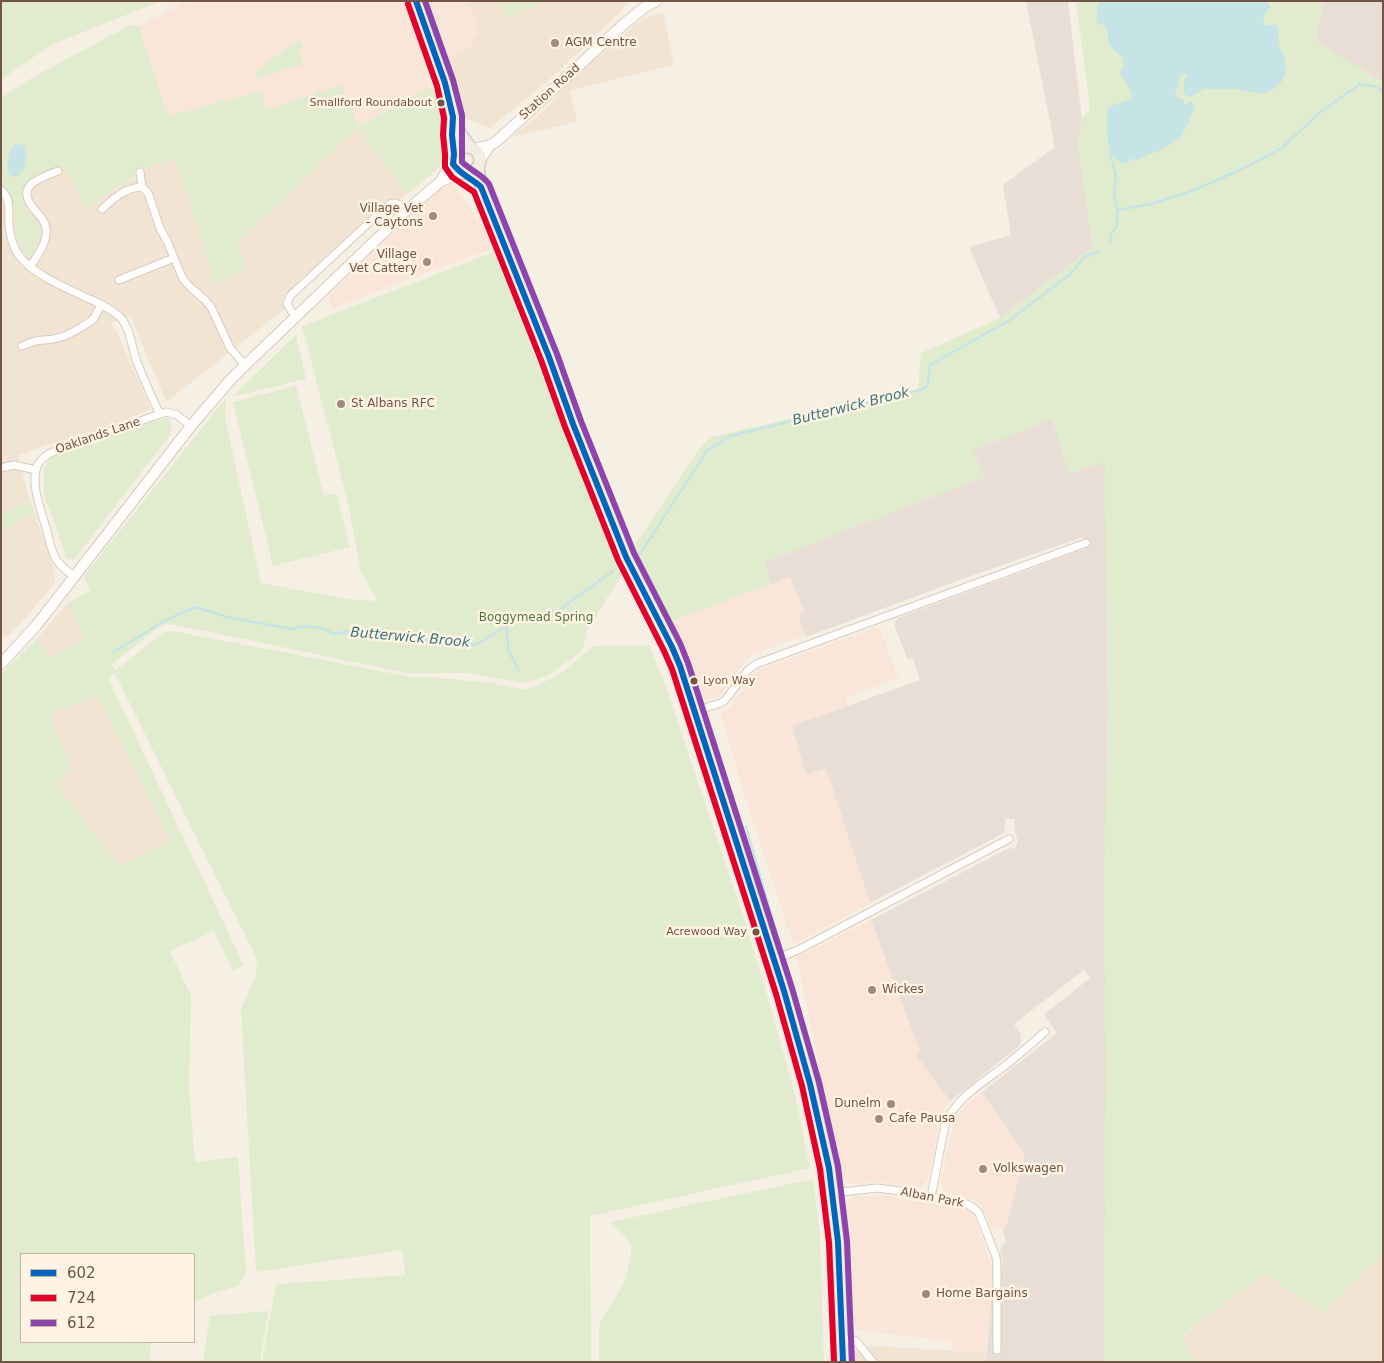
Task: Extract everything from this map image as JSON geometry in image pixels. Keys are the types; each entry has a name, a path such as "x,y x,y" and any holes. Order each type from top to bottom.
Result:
{"main road":[{"path":"416,1 445,82 453,117 460,133 477,152 481,187 549,357 573,424 626,557 672,647 695,710 784,991 825,1145 833,1193 838,1242 843,1362"},
{"path":"453,117 452,135 455,168 474,180 481,187"},
{"path":"454,157 461,148 472,148"},
{"path":"462,173 472,173 479,164"}],"street":[{"name":"Station Road","path":"472,148 496,142 625,24 645,7 656,1"},
{"name":"Station Road","path":"479,164 490,145"},
{"path":"441,181 454,157"},
{"path":"30,267 43,245 46,232 43,220 29,202 28,188 34,181 58,171"},
{"path":"140,172 142,187 148,193 160,228 168,241 186,284 206,300 230,348 245,365"},
{"path":"1,664 36,626 191,426 245,365 406,211 441,181 462,173"},
{"path":"102,209 127,190 142,187"},
{"path":"1,190 5,193 8,200 9,227 13,243 19,255 41,275 112,310 125,324 136,360 160,414 166,412 174,414 191,426"},
{"path":"296,316 287,304 290,296 391,203 399,205 406,211"},
{"path":"119,280 174,258"},
{"path":"22,346 35,340 54,339 67,335 94,318 101,305"},
{"name":"Oaklands Lane","path":"36,470 42,459 51,453 160,414"},
{"path":"1,468 14,465 36,470 37,498 52,549 58,562 74,576"},
{"path":"695,710 721,703 748,670 756,664 1086,542"},
{"path":"774,960 800,950 1009,840"},
{"path":"931,1198 945,1125 949,1115 960,1101 1045,1032"},
{"name":"Alban Park","path":"833,1193 876,1188 968,1204 975,1209 979,1213 996,1257 997,1350"},
{"path":"843,1340 865,1342"},
{"path":"856,1340 873,1362"}],"shaded area":[{"path":"187,1 468,1 480,36 471,40 473,46 426,63 431,87 357,126 341,85 267,109 261,91 168,116 139,26"},
{"path":"468,1 630,1 549,80 490,128 465,118 442,58 473,46 471,40 479,36"},
{"path":"1026,1 1068,1 1082,120 1078,145 1093,247 1000,318 969,247 1011,235 1003,185 1055,147"},
{"path":"1323,1 1383,1 1383,82 1316,42"},
{"path":"663,12 674,65 570,90 577,122 512,137 549,106 569,81 641,20"},
{"path":"30,79 84,209 145,169 175,160 216,285 235,245 357,126 407,194 400,200 392,199 387,201 285,295 283,302 285,309 166,402 131,317 110,323 116,330 151,409 106,428 43,446 18,456 30,501 1,515 1,98"},
{"path":"448,182 453,183 491,240 490,250 332,309 328,296 413,213"},
{"path":"1053,418 1105,461 1108,710 1104,900 1106,1059 1104,1362 986,1362 992,1267 1003,1266 1000,1251 1002,1245 1006,1242 1003,1230 1007,1223 1025,1155 982,1092 1057,1033 1044,1015 1090,978 1084,970 1014,1024 1021,1034 1021,1042 1018,1047 950,1101 916,1055 920,1051 871,920 1007,849 1015,848 1018,842 1014,819 1005,819 1005,830 1002,834 870,903 826,768 806,774 792,726 920,680 913,658 908,660 895,627 895,622 898,618 1087,548 1083,537 806,637 798,615 804,612 790,577 771,584 764,562 986,476 971,451"},
{"path":"35,514 54,569 55,583 6,638 1,632 1,531"},
{"path":"790,577 804,613 798,615 805,635 754,654 745,662 720,696 715,699 705,700 698,696 669,622"},
{"path":"67,603 86,639 49,658 37,639"},
{"path":"878,627 898,678 845,698 848,706 793,726 826,767 870,903 793,944 744,794 720,711 729,709 756,671"},
{"path":"98,696 172,842 120,866 54,783 49,713"},
{"path":"871,920 920,1051 916,1055 950,1101 940,1121 928,1179 922,1187 917,1188 880,1182 852,1184 847,1183 841,1177 797,957"},
{"path":"982,1092 1025,1155 1007,1223 1003,1230 993,1229 980,1205 970,1198 947,1193 941,1182 954,1121 961,1110"},
{"path":"855,1196 887,1196 973,1211 992,1267 986,1352 952,1350 951,1341 856,1330 849,1295 844,1205"},
{"path":"1383,1254 1383,1357 1379,1362 1204,1362 1191,1357 1185,1344 1184,1334 1265,1274 1323,1313"},
{"path":"869,1346 986,1352 986,1362 850,1362 850,1353"}],"green space":[{"path":"1,1 161,1 51,45 1,80"},
{"path":"501,1 548,1 507,18"},
{"path":"1076,1 1323,1 1316,42 1383,82 1383,1254 1323,1313 1265,1274 1184,1333 1185,1344 1191,1357 1204,1362 1104,1362 1106,1059 1104,900 1108,710 1105,461 1069,475 1052,418 972,451 986,476 764,562 771,584 669,622 633,548 699,449 711,437 918,389 921,353 1000,318 1093,247 1078,145 1082,120 1090,109"},
{"path":"130,25 139,26 168,116 261,91 267,109 341,85 358,126 431,87 436,92 446,132 446,152 443,161 434,172 407,194 357,127 236,245 246,268 216,285 175,160 145,169 84,209 66,165 32,180 26,187 22,200 28,212 34,216 42,235 39,237 33,250 35,253 32,256 25,253 15,232 12,197 8,189 6,190 1,186 1,98 30,79"},
{"path":"301,40 303,48 299,50 304,64 257,79 255,73 288,47"},
{"name":"Boggymead Spring","path":"494,252 598,517 623,572 587,631 583,648 574,657 547,676 524,683 469,673 407,673 166,623 111,665 115,671 164,632 173,631 411,677 491,683 526,690 557,676 594,646 649,645 665,684 744,918 796,1099 810,1168 590,1216 591,1362 262,1362 276,1284 405,1275 410,1289 402,1250 256,1272 241,1009 255,978 257,959 114,672 109,680 244,966 232,970 214,931 170,951 191,996 189,1088 195,1162 238,1157 246,1272 238,1286 217,1292 195,1302 195,1253 20,1253 20,1343 151,1343 149,1362 1,1362 1,674 37,639 49,657 86,639 67,603 90,591 84,576 226,398 225,418 261,583 346,599 378,601 361,573 349,507 302,326","holes":["98,696 172,841 120,866 55,783 72,770 49,713"]},
{"path":"296,335 306,379 232,397"},
{"path":"296,386 324,495 337,494 350,547 273,566 233,402"},
{"path":"168,417 172,426 170,435 74,560 66,558 44,496 44,468 52,456 76,446"},
{"path":"30,501 35,514 1,531 1,515"},
{"path":"813,1179 820,1237 824,1362 599,1362 600,1322 624,1284 631,1255 631,1245 627,1238 610,1222"},
{"path":"268,1311 260,1362 203,1362 210,1316"}],"water":[{"path":"1100,1 1265,1 1271,6 1265,14 1263,23 1268,26 1275,24 1279,28 1278,44 1284,56 1286,72 1283,80 1274,89 1262,94 1234,89 1204,89 1190,97 1184,94 1184,81 1188,74 1181,75 1175,96 1183,99 1185,105 1191,101 1195,108 1182,136 1163,149 1136,160 1133,158 1125,164 1113,155 1110,149 1107,134 1107,111 1112,106 1132,97 1119,72 1124,66 1123,58 1110,46 1106,27 1097,22 1097,6"},
{"path":"17,144 23,145 26,154 26,164 22,172 15,177 9,175 8,162 9,153"}],"waterway":[{"name":"Butterwick Brook","path":"1117,210 1151,204 1192,191 1244,168 1282,148 1319,113 1360,84 1377,87 1383,91"},
{"path":"1110,152 1116,176 1114,196 1117,210 1117,226 1111,234 1110,244"},
{"name":"Butterwick Brook","path":"640,554 707,451 730,436 924,389 928,384 930,365 1010,320 1069,275 1085,257 1100,251"},
{"name":"Butterwick Brook","path":"518,670 508,649 507,626 513,619 559,610 613,571"},
{"name":"Butterwick Brook","path":"114,652 166,620 195,607 231,618 292,629 307,626 324,629 334,634 349,631 475,645 507,626"},
{"path":"746,827 777,935"}],"transit line":[{"name":"602","path":"416,1 445,83 453,117 453,164 481,187 626,557 680,666 784,991 810,1084 829,1168 838,1242 843,1362"},
{"name":"612","path":"425,1 453,80 462,115 462,162 483,177 489,184 634,553 680,643 688,663 792,988 819,1082 838,1166 847,1241 852,1362"},
{"name":"724","path":"408,4 437,86 444,118 445,167 452,177 474,192 618,560 672,669 776,994 802,1086 820,1169 829,1243 834,1362"}],"place":[{"name":"AGM Centre","path":"555,43"},
{"name":"Smallford Roundabout","path":"441,103"},
{"name":"Village Vet - Caytons","path":"433,216"},
{"name":"Village Vet Cattery","path":"427,262"},
{"name":"St Albans RFC","path":"341,404"},
{"name":"Lyon Way","path":"694,681"},
{"name":"Acrewood Way","path":"756,932"},
{"name":"Wickes","path":"872,990"},
{"name":"Dunelm","path":"891,1104"},
{"name":"Cafe Pausa","path":"879,1119"},
{"name":"Volkswagen","path":"983,1169"},
{"name":"Home Bargains","path":"926,1294"}]}
